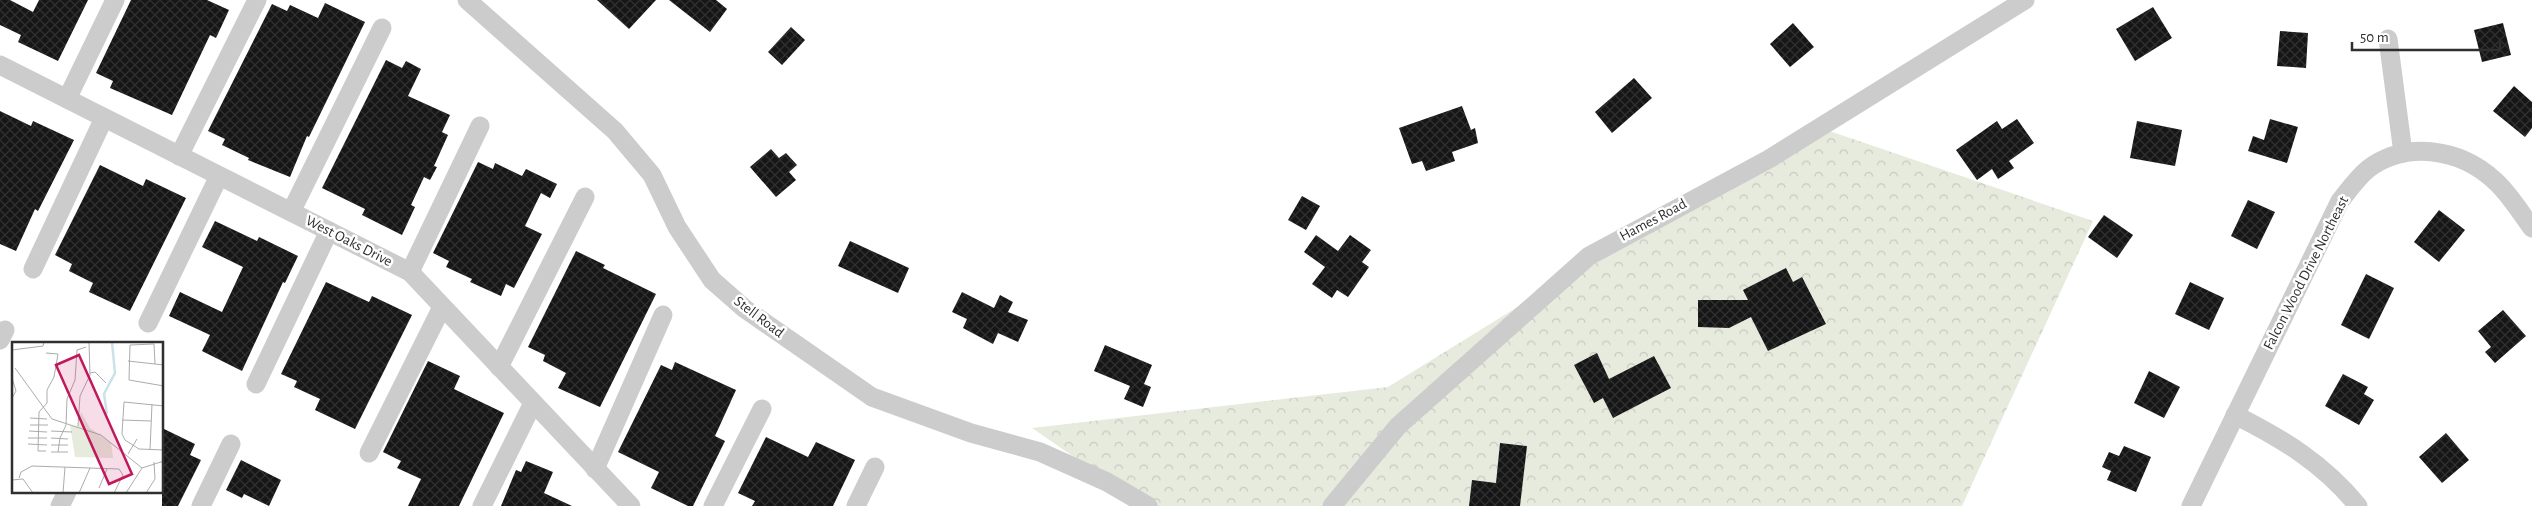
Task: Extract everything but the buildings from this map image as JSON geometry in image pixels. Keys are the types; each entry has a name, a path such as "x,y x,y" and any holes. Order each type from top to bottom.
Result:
{"street":[{"path":"67,99 115,0"},
{"path":"179,156 257,0"},
{"name":"Stell Road","path":"467,0 615,131 652,175 676,227 712,280 745,309 872,397 971,433 1040,452 1107,482 1148,506"},
{"name":"Hames Road","path":"1332,506 1398,426 1589,256 1769,159 2024,0"},
{"path":"291,212 382,28"},
{"path":"2388,38 2403,153"},
{"name":"West Oaks Drive","path":"0,66 410,272 595,469 625,504"},
{"path":"33,270 104,118"},
{"path":"410,272 480,126"},
{"name":"Falcon Wood Drive Northeast","path":"2191,506 2340,200 2368,169 2403,153 2438,152 2470,162 2496,181 2532,228"},
{"path":"148,323 219,176"},
{"path":"499,367 585,197"},
{"path":"256,384 329,231"},
{"path":"369,453 442,307"},
{"path":"595,469 663,314"},
{"path":"482,506 533,403"},
{"path":"713,506 762,409"},
{"path":"2235,415 2306,454 2330,475 2358,506"},
{"path":"201,506 231,444"},
{"path":"856,506 875,467"},
{"path":"60,506 66,494"}],"green space":[{"path":"1812,125 2093,221 1962,506 1145,506 1032,428 1388,387"}]}
